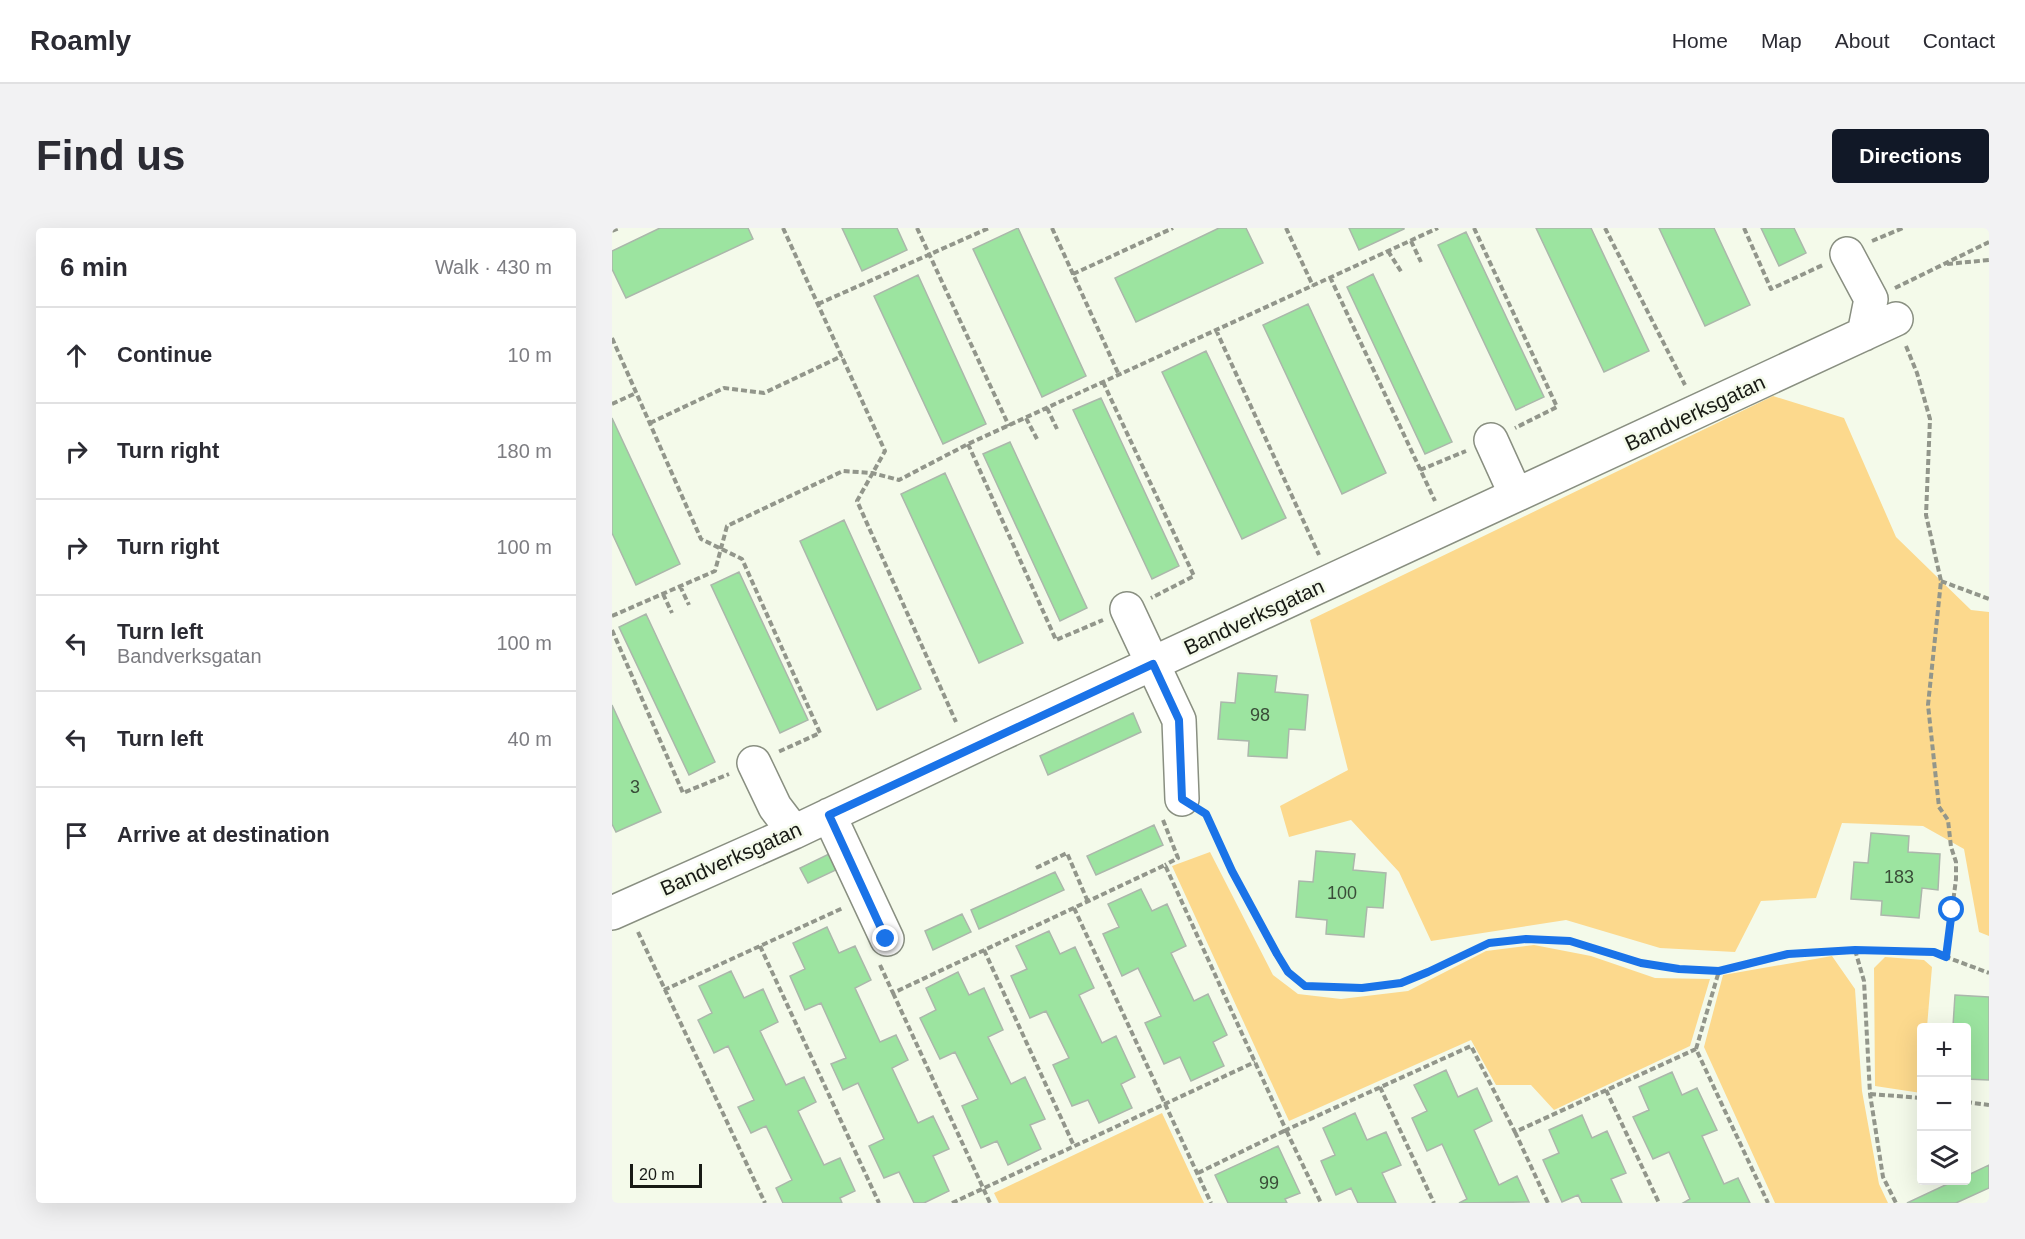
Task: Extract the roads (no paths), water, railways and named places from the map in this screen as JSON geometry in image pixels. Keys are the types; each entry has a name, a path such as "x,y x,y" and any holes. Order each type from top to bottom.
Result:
{"street":[{"path":"1846,254 1871,299 1864,334"},
{"name":"Bandverksgatan","path":"619,910 794,832 1896,320"},
{"path":"1490,440 1516,495"},
{"path":"1127,609 1179,720 1172,809"},
{"path":"753,764 775,807 794,832"},
{"path":"829,815 883,951"}]}
